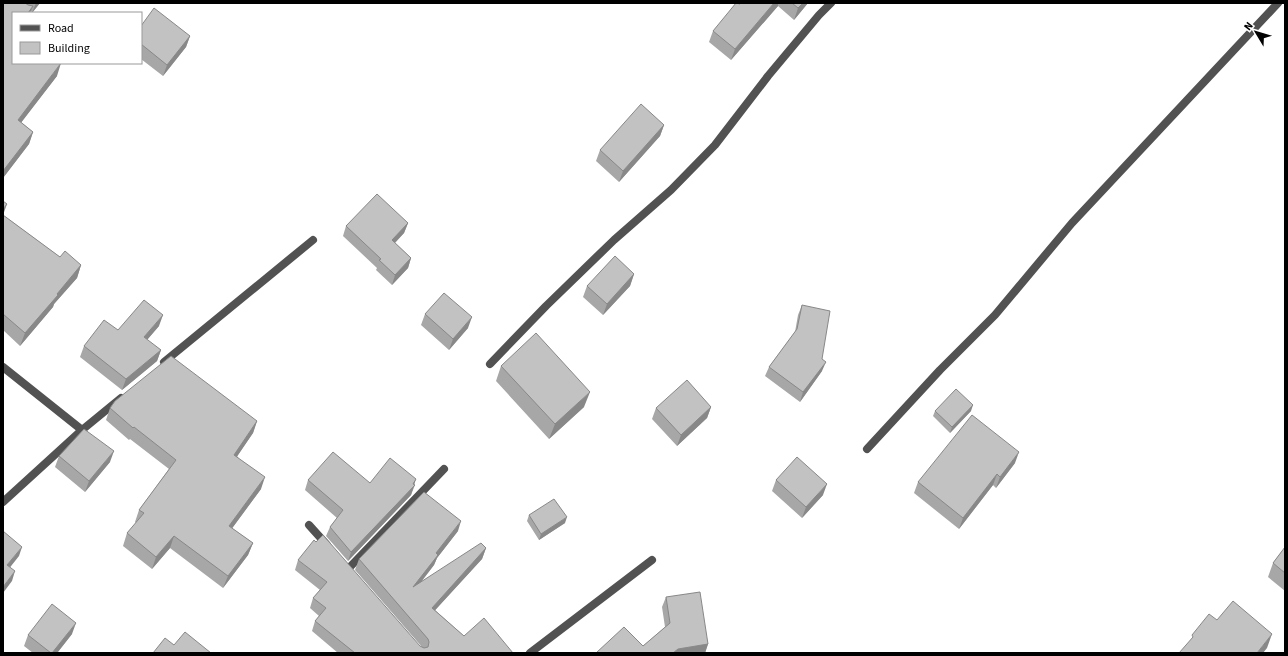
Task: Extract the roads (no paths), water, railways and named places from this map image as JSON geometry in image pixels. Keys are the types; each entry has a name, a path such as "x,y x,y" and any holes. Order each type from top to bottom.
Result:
{"street":[{"path":"490,364 546,306 614,240 671,190 716,145 768,76 819,15 831,3"},
{"path":"867,449 940,370 995,315 1072,223 1278,3"},
{"path":"155,370 313,240"},
{"path":"3,367 82,430"},
{"path":"3,502 82,430 124,395"},
{"path":"348,569 444,469"},
{"path":"309,525 333,552"},
{"path":"530,653 652,560"}]}
